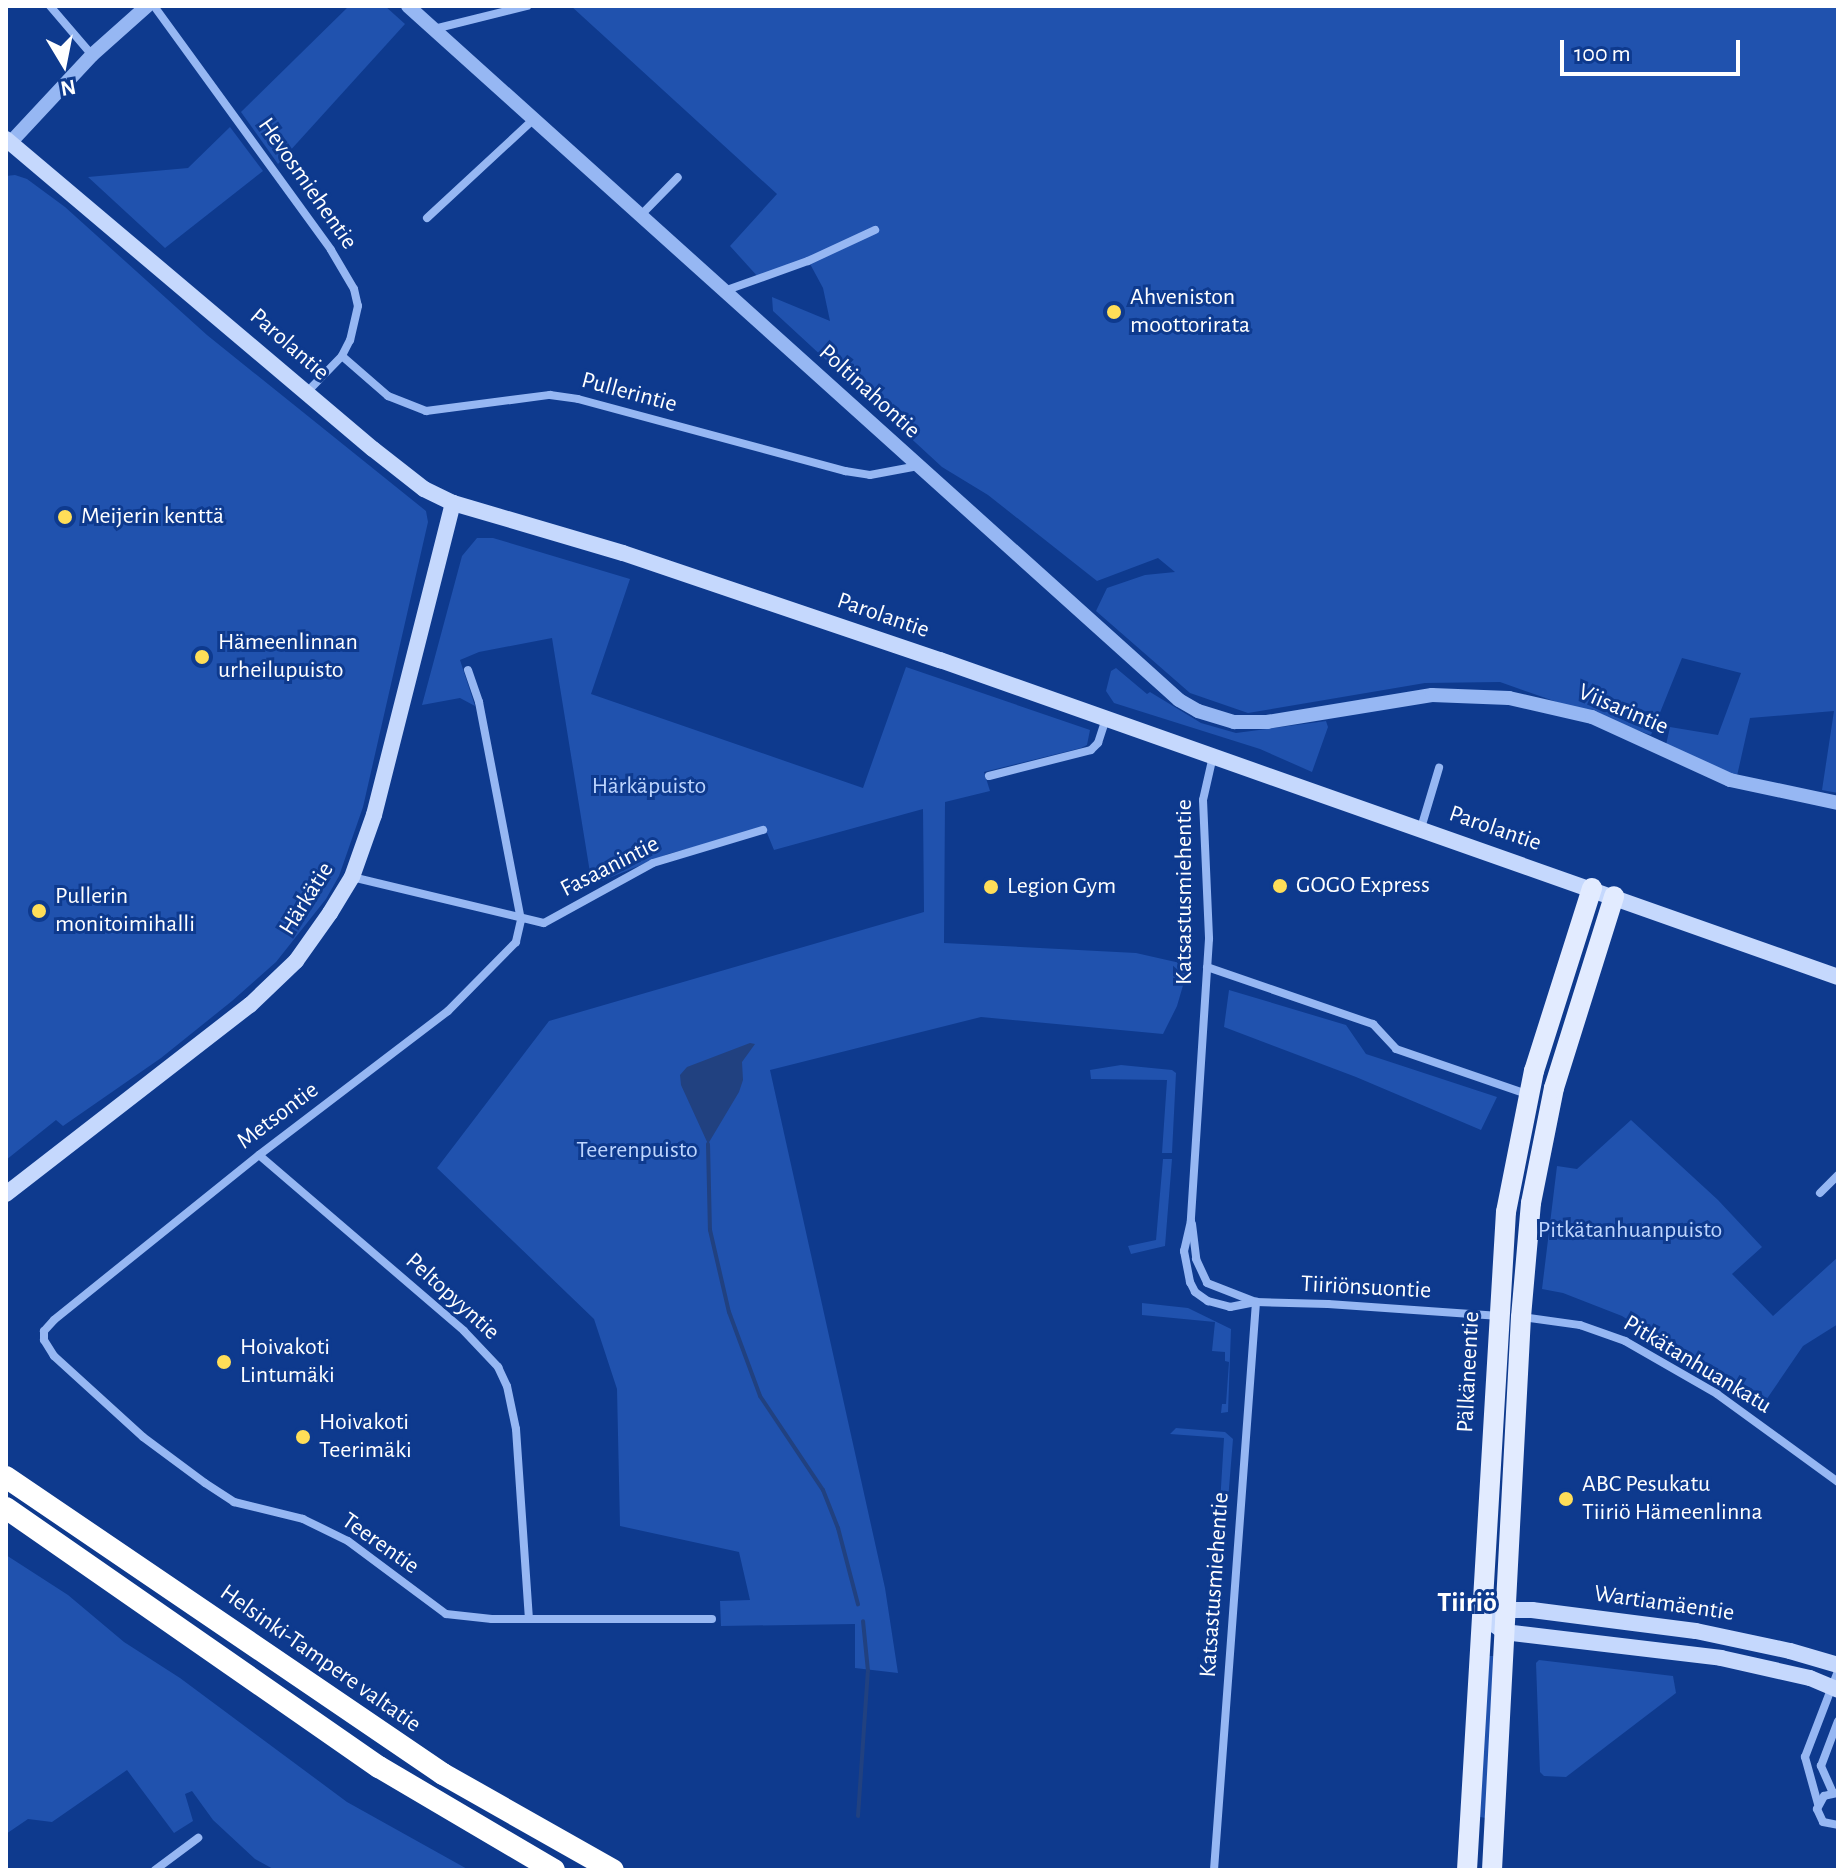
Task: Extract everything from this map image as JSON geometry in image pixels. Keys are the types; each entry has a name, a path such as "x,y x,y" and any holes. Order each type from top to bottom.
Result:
{"highway":[{"name":"Helsinki-Tampere valtatie","path":"6,1477 443,1774 613,1870"},
{"path":"6,1508 379,1767 554,1870"}],"main road":[{"name":"Parolantie","path":"7,143 424,489 453,503 623,553 1107,718 1838,977"},
{"name":"Härkätie","path":"6,1194 250,1005 296,961 352,877 374,815 453,503"},
{"name":"Pälkäneentie","path":"1467,1870 1498,1316 1508,1200 1528,1094 1592,888"},
{"name":"Pälkäneentie","path":"1492,1870 1521,1317 1531,1203 1545,1125 1614,896"},
{"name":"Wartiamäentie","path":"1481,1615 1505,1608 1696,1631 1838,1665"},
{"path":"1481,1615 1504,1632 1721,1658 1835,1683"}],"street":[{"path":"50,6 92,55"},
{"path":"7,143 92,55 147,6"},
{"name":"Hevosmiehentie","path":"154,6 331,250 354,289 357,321 342,356 307,392"},
{"name":"Poltinahontie","path":"408,6 1179,700 1198,711 1234,722 1291,720 1338,710"},
{"path":"433,29 527,6"},
{"path":"427,218 534,119"},
{"path":"639,216 678,177"},
{"path":"724,291 808,261 875,230"},
{"name":"Pullerintie","path":"342,356 388,396 426,411 550,395 578,399 845,471 870,475 918,466"},
{"path":"352,877 521,920 479,702 468,670"},
{"name":"Viisarintie","path":"1338,710 1432,695 1530,701 1592,717 1730,780 1838,803"},
{"path":"989,776 1091,750 1098,743 1107,718"},
{"name":"Katsastusmiehentie","path":"1213,756 1203,800 1207,967 1191,1221 1184,1251 1187,1276 1195,1292 1218,1305 1238,1306 1256,1302"},
{"path":"1421,828 1439,768"},
{"name":"Fasaanintie","path":"521,920 544,923 653,863 763,830"},
{"name":"Metsontie","path":"44,1331 259,1155 448,1011 516,942 521,920"},
{"path":"1207,967 1373,1024 1396,1049 1528,1094"},
{"name":"Peltopyyntie","path":"259,1155 464,1331 498,1367 507,1386 516,1429 529,1618"},
{"path":"1820,1193 1838,1175"},
{"name":"Katsastusmiehentie","path":"1191,1221 1196,1259 1207,1283 1256,1302"},
{"name":"Katsastusmiehentie","path":"1214,1870 1256,1302"},
{"name":"Tiiriönsuontie","path":"1256,1302 1521,1317"},
{"name":"Pitkätanhuankatu","path":"1521,1317 1580,1325 1625,1341 1717,1394 1838,1482"},
{"name":"Teerentie","path":"44,1331 47,1348 54,1356 143,1437 234,1502 303,1519 348,1541 446,1614 492,1619 712,1619"},
{"path":"1835,1683 1805,1757 1818,1804 1817,1814 1823,1822 1838,1825"},
{"path":"1818,1804 1824,1796 1836,1793 1822,1776 1821,1766 1838,1721"},
{"path":"155,1870 198,1838"}],"green space":[{"path":"349,6 385,6 405,24 278,164 241,112"},
{"name":"Ahveniston moottorirata","path":"571,6 1838,6 1838,793 1822,790 1834,711 1750,718 1737,776 1666,745 1670,727 1718,735 1741,673 1682,658 1651,735 1500,682 1425,683 1248,713 1190,693 1096,611 1107,588 1145,575 1175,572 1158,558 1097,581 988,495 942,467 773,311 772,297 830,321 823,288 809,262 759,278 730,246 777,194"},
{"path":"230,127 263,171 165,248 88,177 188,168"},
{"name":"Hämeenlinnan urheilupuisto","path":"6,176 27,179 65,207 207,335 426,511 428,522 363,807 339,876 326,899 276,962 232,1001 161,1058 63,1126 56,1120 6,1160"},
{"name":"Teerenpuisto","path":"477,538 493,538 630,579 591,694 863,788 906,667 1090,730 1087,745 1081,748 984,772 990,791 945,802 944,943 1136,953 1189,965 1177,1006 1163,1034 981,1017 770,1070 885,1588 898,1673 855,1668 855,1624 721,1626 720,1601 750,1600 739,1552 620,1526 617,1389 594,1319 437,1168 549,1021 924,912 923,809 774,850 765,828 668,854 592,885 552,638 479,652 460,660 475,706 460,698 422,705 462,556"},
{"path":"1116,668 1147,694 1150,692 1201,723 1236,733 1326,721 1328,727 1312,772 1260,749 1114,703 1106,691 1111,671"},
{"path":"1229,990 1346,1025 1366,1054 1497,1097 1481,1130 1356,1077 1224,1027"},
{"path":"1121,1065 1176,1073 1172,1153 1162,1153 1167,1080 1091,1079 1090,1070"},
{"name":"Pitkätanhuanpuisto","path":"1631,1120 1718,1200 1762,1247 1732,1274 1773,1316 1838,1257 1838,1324 1803,1346 1762,1406 1622,1316 1563,1293 1542,1289 1557,1166 1577,1169"},
{"path":"1163,1159 1172,1159 1165,1246 1131,1254 1128,1246 1156,1240"},
{"path":"1142,1303 1188,1308 1231,1329 1228,1412 1221,1413 1222,1404 1226,1404 1229,1362 1225,1361 1225,1352 1212,1351 1215,1322 1142,1315"},
{"path":"1176,1428 1225,1432 1233,1439 1220,1599 1214,1602 1224,1438 1170,1434"},
{"path":"6,1555 68,1595 124,1642 180,1678 347,1802 469,1870 275,1870 255,1859 213,1820 192,1791 185,1794 193,1821 174,1833 127,1770 52,1822 28,1819 6,1834"},
{"path":"1488,1656 1494,1656 1486,1818 1480,1817"},
{"path":"1539,1660 1673,1676 1676,1693 1566,1777 1544,1776 1540,1772 1536,1663"}],"shaded area":[{"path":"750,1043 755,1044 742,1062 743,1080 739,1092 708,1144 681,1085 680,1075 687,1067"}],"waterway":[{"path":"708,1144 710,1230 729,1312 760,1396 823,1490 838,1528 858,1604"},
{"path":"858,1816 868,1671 863,1621"}],"place":[{"name":"Ahveniston moottorirata","path":"1114,312"},
{"name":"Meijerin kenttä","path":"65,517"},
{"name":"Hämeenlinnan urheilupuisto","path":"202,657"},
{"name":"GOGO Express","path":"1280,886"},
{"name":"Legion Gym","path":"991,887"},
{"name":"Pullerin monitoimihalli","path":"39,911"},
{"name":"Hoivakoti Lintumäki","path":"224,1362"},
{"name":"Hoivakoti Teerimäki","path":"303,1437"},
{"name":"ABC Pesukatu Tiiriö Hämeenlinna","path":"1566,1499"}],"district":[{"name":"Tiiriö","path":"1467,1603"}],"park label":[{"name":"Härkäpuisto","path":"649,787"}]}
